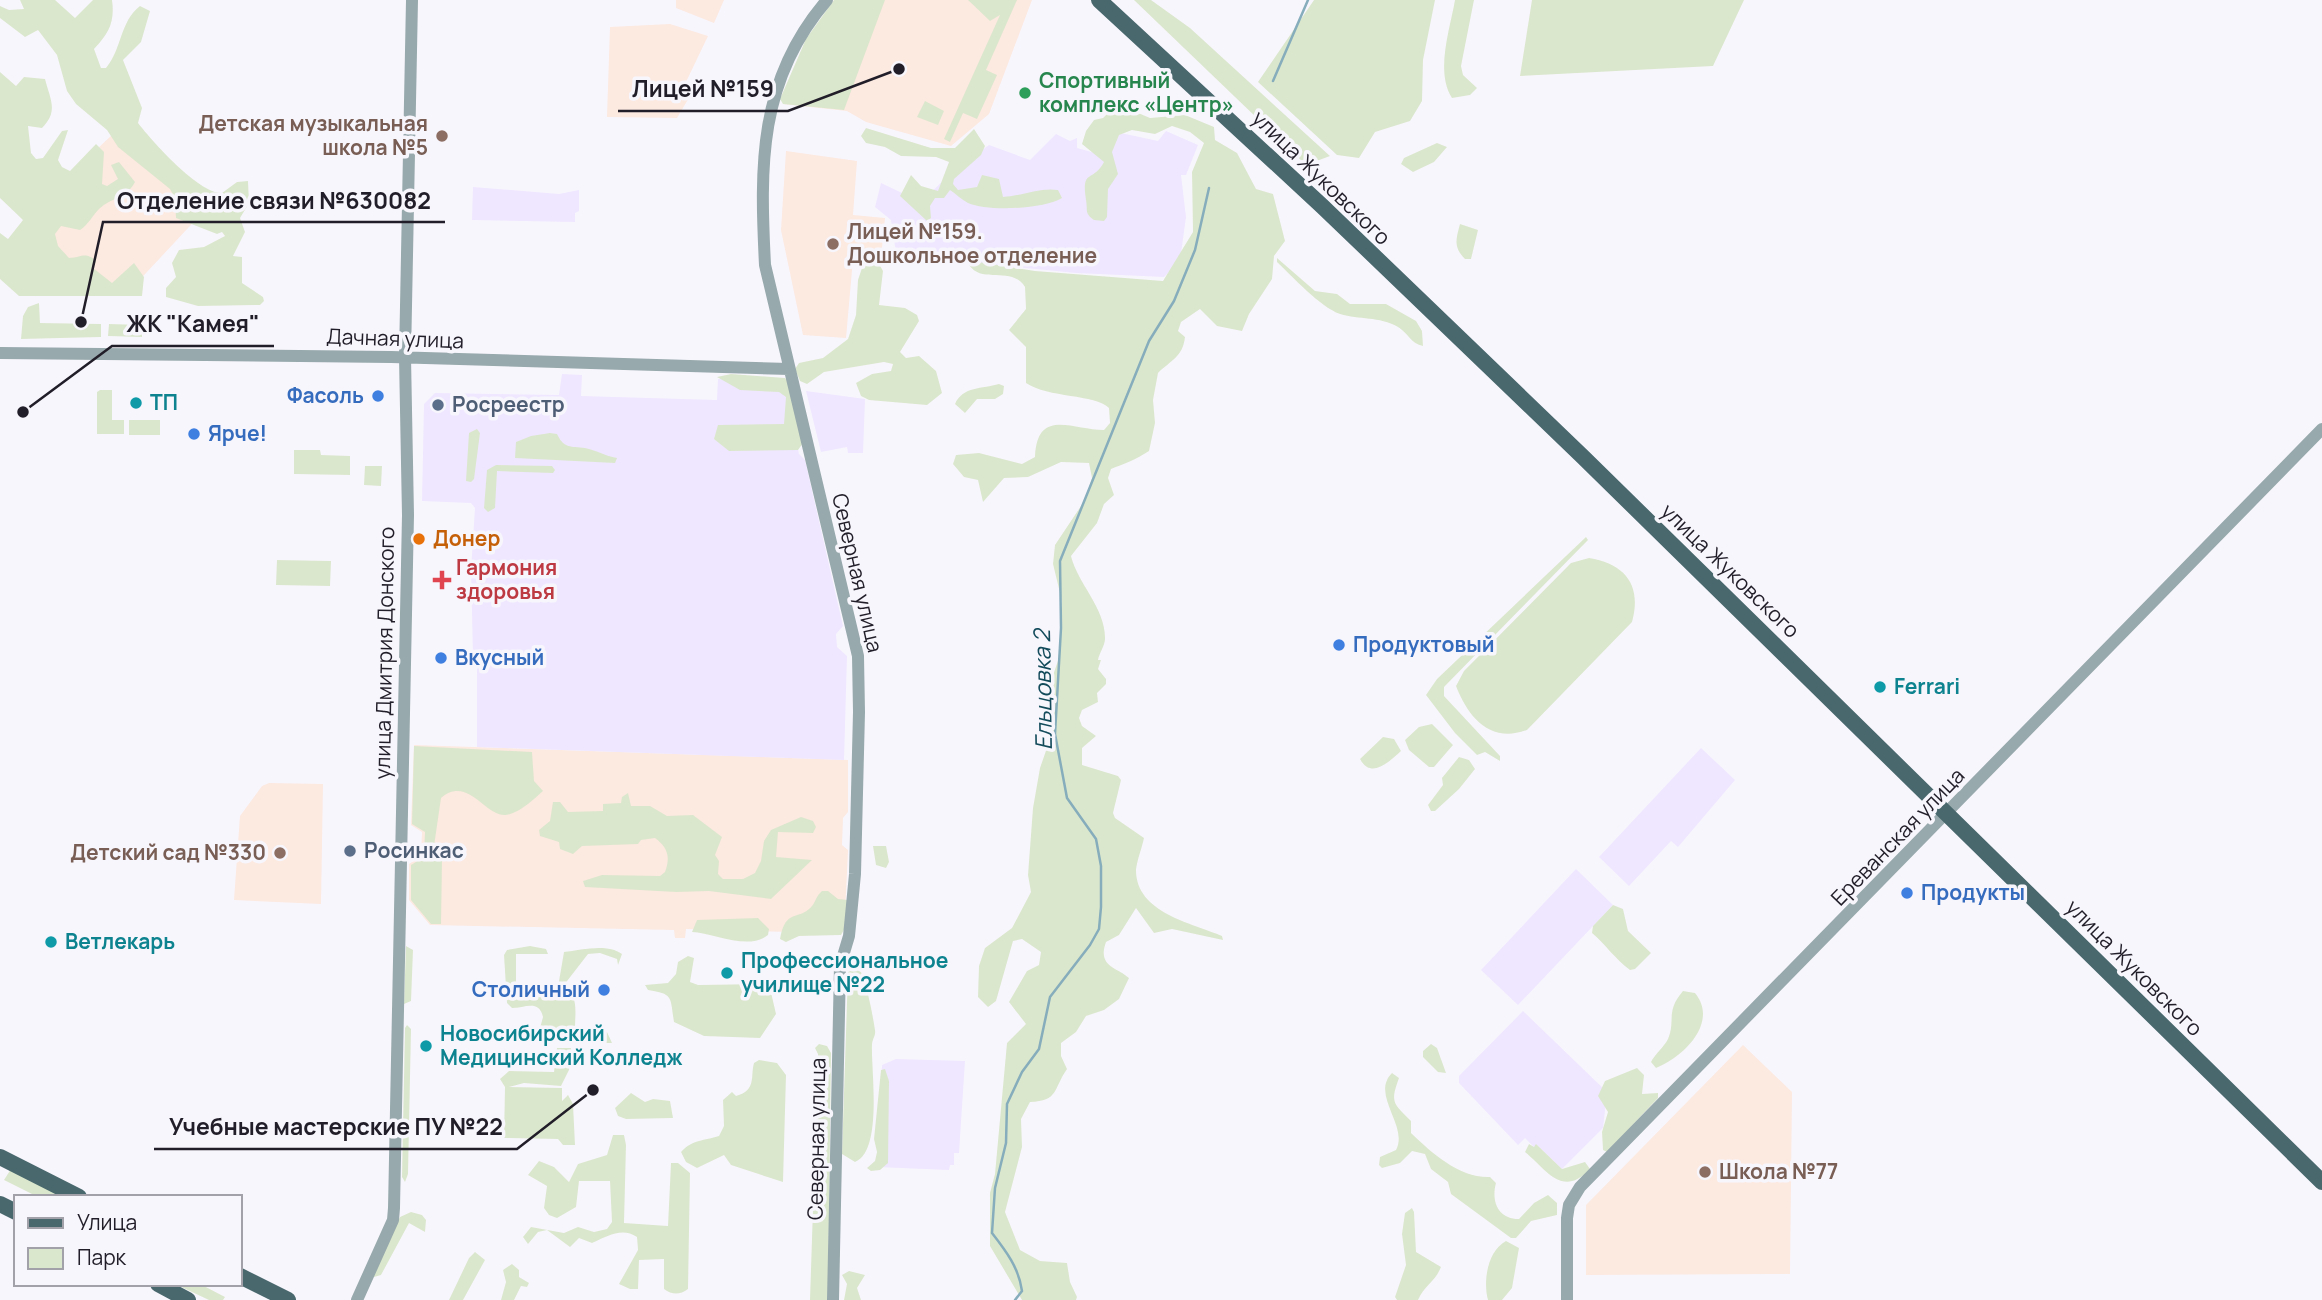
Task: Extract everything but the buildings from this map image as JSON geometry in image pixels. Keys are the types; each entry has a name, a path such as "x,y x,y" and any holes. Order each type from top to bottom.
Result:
{"main road":[{"name":"улица Жуковского","path":"1099,0 1322,206 1948,814 2322,1182"},
{"path":"0,1157 75,1195"},
{"path":"242,1277 288,1300"},
{"path":"162,1286 188,1300"}],"street":[{"name":"улица Дмитрия Донского","path":"357,1300 393,1220 394,1208 408,515 405,357 412,0"},
{"name":"Северная улица","path":"827,0 798,39 774,97 764,144 765,265 858,663 855,874 849,936 840,966 833,1300"},
{"name":"Дачная улица","path":"0,353 405,357 789,369"},
{"name":"Ереванская улица","path":"1567,1300 1567,1218 1573,1196 2322,429"}],"shaded area":[{"path":"676,0 724,0 714,23 676,8"},
{"path":"834,0 1032,0 989,114 951,146 866,122 847,111 783,104"},
{"path":"670,24 708,36 686,82 690,96 677,118 607,117 610,27"},
{"path":"1166,131 1198,145 1186,175 1181,175 1186,217 1180,261 1164,277 1076,273 947,260 897,259 891,220 875,207 881,183 921,202 953,171 989,145 1030,160 1056,134 1070,141 1077,138 1077,148 1106,156 1116,132 1158,141"},
{"path":"114,133 203,212 132,288 93,287 49,251 57,187"},
{"name":"Лицей №159. Дошкольное отделение","path":"786,151 857,161 853,215 885,218 881,258 853,259 846,338 803,335 781,230"},
{"path":"473,187 559,194 579,190 579,211 575,213 575,222 472,220"},
{"path":"562,374 582,375 581,396 717,400 718,379 785,381 799,454 805,460 843,626 836,634 837,647 847,656 844,760 477,747 477,658 473,657 471,570 475,508 471,503 422,501 424,404 435,393 559,395"},
{"path":"806,391 865,399 863,453 848,453 847,447 821,452"},
{"path":"414,745 848,760 848,812 843,818 842,845 848,850 845,913 829,933 686,929 685,938 675,938 674,930 430,925 409,900 409,864 421,856 422,832 411,825"},
{"path":"1701,748 1735,780 1678,847 1671,841 1629,886 1599,857"},
{"name":"Детский сад №330","path":"269,783 323,784 321,904 234,900 240,816 262,786"},
{"path":"1576,869 1613,905 1518,1005 1481,970"},
{"path":"1523,1011 1607,1092 1603,1128 1562,1169 1537,1145 1534,1147 1525,1138 1518,1145 1459,1083 1459,1076"},
{"name":"Школа №77","path":"1743,1045 1792,1092 1790,1274 1586,1275 1586,1205"},
{"path":"896,1059 965,1061 959,1153 954,1153 954,1165 950,1165 949,1170 877,1167 882,1065"}],"green space":[{"path":"20,0 55,0 75,18 93,0 112,0 113,15 110,27 94,49 101,68 106,68 111,60 133,12 140,6 150,11 141,42 123,60 142,108 138,123 177,165 212,191 222,193 237,182 248,181 249,203 240,218 245,232 233,256 242,257 242,283 263,297 264,301 260,305 198,306 166,297 166,288 176,277 172,263 179,250 204,247 225,236 222,232 217,234 176,218 175,198 170,189 118,147 107,130 76,104 67,91 57,55 38,30 25,37 0,18 0,6 9,10 24,9"},
{"path":"834,0 885,0 844,110 783,104 780,99 806,39"},
{"path":"968,0 1017,0 986,70 997,75 977,119 963,113 950,142 944,139 1000,15 990,21"},
{"path":"1134,0 1151,0 1190,28 1330,156 1306,165"},
{"path":"1314,0 1435,0 1423,60 1422,101 1410,121 1375,132 1359,158 1337,155 1258,82"},
{"path":"1455,0 1474,0 1461,66 1463,75 1477,88 1470,95 1452,98 1447,88 1444,63"},
{"path":"1532,0 1744,0 1713,66 1520,76"},
{"path":"0,72 16,86 24,77 45,79 52,105 50,116 42,128 28,126 31,153 36,159 43,158 62,131 68,130 58,160 62,167 70,171 96,144 104,152 102,184 107,186 118,179 111,165 119,162 135,182 123,195 99,209 80,230 61,226 55,234 58,246 69,258 92,258 96,261 93,268 112,283 134,263 144,277 142,296 19,296 0,279 0,233 8,239 23,220 0,198"},
{"path":"925,101 944,111 938,125 917,117"},
{"path":"1117,104 1150,118 1185,115 1214,127 1215,140 1237,153 1256,189 1273,194 1285,241 1274,256 1272,279 1249,314 1242,331 1217,326 1200,309 1181,322 1178,331 1185,337 1182,349 1158,373 1153,400 1155,423 1149,451 1111,469 1108,478 1114,495 1104,504 1097,523 1071,556 1079,577 1097,607 1105,639 1098,669 1106,679 1106,684 1097,693 1098,702 1082,710 1079,718 1082,726 1096,736 1082,748 1082,765 1118,776 1121,780 1113,813 1115,818 1144,838 1136,870 1138,885 1145,897 1168,914 1222,936 1223,940 1172,929 1154,933 1136,908 1119,935 1106,942 1106,961 1129,978 1119,999 1104,1010 1086,1016 1076,1032 1061,1043 1061,1056 1067,1069 1054,1093 1046,1099 1030,1102 1021,1119 1022,1147 1005,1212 1020,1250 1040,1261 1067,1263 1070,1282 1077,1297 1076,1300 1022,1300 990,1246 990,1193 995,1174 1007,1043 1026,1024 1009,1002 1027,971 1039,965 1041,952 1022,939 1013,941 996,1001 988,1007 978,997 979,966 985,948 1012,928 1031,892 1028,875 1033,808 1040,768 1049,742 1043,704 1059,658 1062,601 1053,564 1055,545 1085,500 1092,478 1089,463 1061,462 1028,477 1004,478 983,502 978,480 964,477 953,464 956,455 979,453 1022,464 1035,457 1037,441 1042,432 1050,426 1069,425 1104,430 1110,423 1109,408 1102,404 1035,388 1026,383 1026,347 1009,330 1026,309 1025,287 1012,277 982,274 969,265 972,261 1035,271 1163,281 1193,232 1192,172 1204,143 1190,132 1172,126 1155,134 1132,130 1119,135 1112,152 1118,174 1108,189 1107,217 1104,221 1094,220 1087,211 1085,184 1104,162 1082,144 1086,131 1094,120 1103,118"},
{"path":"866,128 931,148 955,148 974,129 985,146 981,155 954,179 953,184 958,190 977,187 982,175 999,179 1003,197 1051,189 1058,190 1062,198 1030,207 989,208 968,203 950,190 944,198 935,198 930,206 931,218 927,221 900,196 911,175 921,186 938,191 949,162 936,157 901,156 885,147 866,143 861,136"},
{"path":"1437,143 1447,147 1434,162 1413,172 1401,164 1404,158"},
{"path":"1460,224 1478,230 1471,259 1465,259 1457,247"},
{"path":"1277,258 1315,291 1337,294 1350,304 1386,304 1416,321 1422,331 1423,346 1391,324 1347,316 1332,310 1299,283 1277,262"},
{"path":"864,262 878,262 883,271 879,305 905,308 917,315 919,321 900,352 906,358 919,356 936,371 942,393 927,405 869,400 861,396 856,383 872,374 891,371 893,364 884,362 824,372 807,384 800,381 795,369 799,363 823,358 848,339 856,315 858,280"},
{"path":"39,303 40,323 101,324 101,337 21,339 23,316 28,307"},
{"path":"109,324 142,325 142,337 108,336"},
{"path":"731,374 785,378 792,387 803,443 798,450 729,451 714,439 718,425 784,424 786,397 779,392 740,390 717,377"},
{"path":"999,384 1004,386 1003,394 995,399 977,399 965,413 955,404 958,398 968,391"},
{"path":"112,390 112,420 124,420 124,434 97,434 97,392"},
{"path":"129,420 160,420 160,435 129,435"},
{"path":"477,429 480,433 474,479 471,482 466,481 469,433"},
{"path":"550,433 557,434 568,446 617,458 615,463 515,458 516,442"},
{"path":"294,450 320,450 321,455 350,456 350,475 294,474"},
{"path":"496,465 552,466 555,470 553,473 497,471 495,508 488,512 484,508 487,470"},
{"path":"365,466 382,466 381,486 364,485"},
{"path":"1586,537 1588,540 1444,687 1444,696 1500,756 1500,761 1485,752 1477,755 1455,733 1426,695 1437,679"},
{"path":"1589,558 1613,565 1628,579 1635,598 1632,622 1527,730 1502,733 1482,725 1467,708 1456,686 1464,671 1571,563"},
{"path":"277,560 331,561 330,586 276,585"},
{"path":"1432,724 1453,745 1434,767 1429,767 1409,750 1405,740 1419,727"},
{"path":"1383,737 1394,739 1401,751 1380,767 1370,768 1364,765 1360,759"},
{"path":"414,746 532,752 534,781 543,791 521,809 506,815 498,814 460,791 451,792 441,798 433,853 442,861 441,924 431,924 411,900 411,865 424,857 425,832 412,824"},
{"path":"1459,757 1469,760 1475,769 1459,789 1435,811 1431,811 1428,805 1443,785 1442,778"},
{"path":"628,793 631,806 650,806 667,816 693,815 722,837 715,855 719,861 718,874 723,879 743,879 755,873 761,861 764,841 771,830 801,817 813,821 816,827 813,833 778,832 776,857 812,860 771,899 709,891 585,887 583,881 602,875 660,876 665,872 667,852 655,838 641,840 638,844 582,846 573,854 560,849 559,842 540,836 539,830 550,821 553,802 560,802 568,812 603,811 603,804 621,803 622,797"},
{"path":"873,846 886,846 889,862 886,868 876,865"},
{"path":"822,891 828,891 838,899 848,900 848,923 841,935 799,936 786,942 780,939 789,919 807,911"},
{"path":"1613,905 1623,909 1628,931 1651,953 1635,969 1630,970 1625,966 1592,933 1593,926"},
{"path":"758,918 769,929 768,935 760,940 731,940 692,932 697,920"},
{"path":"406,946 413,950 411,1001 404,1004"},
{"path":"530,946 546,949 548,954 516,954 516,985 536,997 558,987 564,952 602,948 622,954 618,965 617,959 600,953 588,954 564,985 572,995 575,1010 575,1030 567,1039 543,1034 540,1028 543,1017 535,1006 512,1008 507,1003 504,955 507,950"},
{"path":"688,956 694,958 690,982 698,985 764,984 770,988 776,1014 760,1038 704,1036 674,1022 667,995 648,990 645,985 668,983 676,974 678,962"},
{"path":"855,969 861,972 870,1001 875,1032 872,1045 872,1127 864,1155 855,1162 842,1154 848,972"},
{"path":"1683,991 1695,993 1701,1004 1701,1027 1687,1047 1656,1068 1651,1062 1668,1039 1672,1010"},
{"path":"407,1025 411,1029 408,1174 405,1182 402,1177"},
{"path":"596,1026 607,1032 612,1043 582,1043 586,1032"},
{"path":"819,1044 827,1046 831,1053 828,1300 810,1300 818,1054 815,1048"},
{"path":"1431,1044 1437,1048 1446,1073 1438,1072 1423,1057 1423,1051"},
{"path":"557,1048 571,1048 569,1070 561,1086 524,1083 509,1087 562,1088 562,1101 568,1095 573,1104 575,1145 563,1145 558,1139 504,1138 505,1087 500,1079 509,1071 554,1072"},
{"path":"759,1060 777,1063 786,1075 783,1182 731,1165 724,1155 697,1168 686,1162 681,1152 685,1148 719,1136 724,1126 723,1100 732,1092 736,1096 750,1087 754,1063"},
{"path":"1637,1068 1644,1075 1642,1094 1658,1093 1658,1098 1607,1152 1603,1150 1602,1132 1608,1112 1598,1096 1605,1081"},
{"path":"885,1069 889,1081 888,1163 880,1170 871,1171 867,1168 875,1161 877,1152 874,1139 881,1070"},
{"path":"1392,1073 1399,1078 1395,1102 1411,1121 1411,1133 1457,1169 1490,1177 1496,1183 1496,1202 1501,1212 1519,1219 1534,1203 1548,1195 1557,1203 1557,1215 1531,1221 1516,1238 1511,1238 1451,1194 1448,1182 1431,1169 1425,1154 1412,1151 1400,1163 1382,1168 1379,1165 1380,1157 1396,1150 1399,1141 1385,1091 1386,1082"},
{"path":"631,1093 645,1102 653,1099 670,1101 673,1118 626,1119 618,1116 615,1108"},
{"path":"613,1135 624,1135 626,1145 624,1223 668,1226 671,1163 678,1163 690,1173 688,1289 682,1292 673,1293 664,1289 664,1259 639,1260 638,1289 619,1284 638,1250 637,1237 631,1234 615,1234 592,1243 579,1238 570,1247 547,1230 538,1232 528,1244 523,1237 531,1227 564,1233 578,1227 594,1232 607,1229 612,1222 610,1181 579,1181 576,1207 557,1218 549,1215 544,1208 547,1186 528,1175 539,1161 554,1167 569,1182 578,1164 607,1155"},
{"path":"1529,1144 1534,1147 1536,1144 1562,1169 1585,1162 1590,1169 1580,1178 1571,1181 1555,1178 1525,1152"},
{"path":"11,1169 62,1195 34,1195 4,1180"},
{"path":"1412,1208 1416,1252 1441,1267 1418,1300 1397,1300 1395,1297 1406,1265 1402,1234 1405,1213"},
{"path":"411,1212 422,1215 426,1220 425,1232 409,1223 381,1275 374,1277 374,1271 400,1217"},
{"path":"1506,1241 1519,1248 1512,1288 1502,1300 1488,1300 1488,1268 1494,1252"},
{"path":"475,1252 485,1260 463,1300 449,1300 469,1258"},
{"path":"512,1264 519,1270 519,1277 529,1283 527,1287 521,1286 514,1300 501,1300 506,1282 503,1270"},
{"path":"849,1271 865,1275 857,1288 861,1300 844,1300 847,1284 842,1275"},
{"path":"179,1286 204,1286 225,1297 223,1300 209,1300"}],"waterway":[{"path":"1273,81 1308,0"},
{"name":"Ельцовка 2","path":"1015,1300 1022,1291 1018,1275 1007,1253 992,1233 995,1188 1006,1143 1007,1104 1022,1072 1039,1049 1050,997 1099,929 1101,907 1101,866 1096,839 1067,798 1055,734 1061,628 1060,561 1149,341 1174,301 1195,250 1209,188"}],"place":[{"name":"Лицей №159","path":"899,69"},
{"name":"Спортивный комплекс «Центр»","path":"1025,93"},
{"name":"Детская музыкальная школа №5","path":"442,136"},
{"name":"Лицей №159. Дошкольное отделение","path":"833,244"},
{"name":"Отделение связи №630082","path":"81,322"},
{"name":"Фасоль","path":"378,396"},
{"name":"ТП","path":"136,403"},
{"name":"Росреестр","path":"438,405"},
{"name":"ЖК \"Камея\"","path":"23,412"},
{"name":"Ярче!","path":"194,434"},
{"name":"Донер","path":"419,539"},
{"name":"Гармония здоровья","path":"442,580"},
{"name":"Продуктовый","path":"1339,645"},
{"name":"Вкусный","path":"441,658"},
{"name":"Ferrari","path":"1880,687"},
{"name":"Росинкас","path":"350,851"},
{"name":"Детский сад №330","path":"280,853"},
{"name":"Продукты","path":"1907,893"},
{"name":"Ветлекарь","path":"51,942"},
{"name":"Профессиональное училище №22","path":"727,973"},
{"name":"Столичный","path":"604,990"},
{"name":"Новосибирский Медицинский Колледж","path":"426,1046"},
{"name":"Учебные мастерские ПУ №22","path":"593,1090"},
{"name":"Школа №77","path":"1705,1172"}]}
